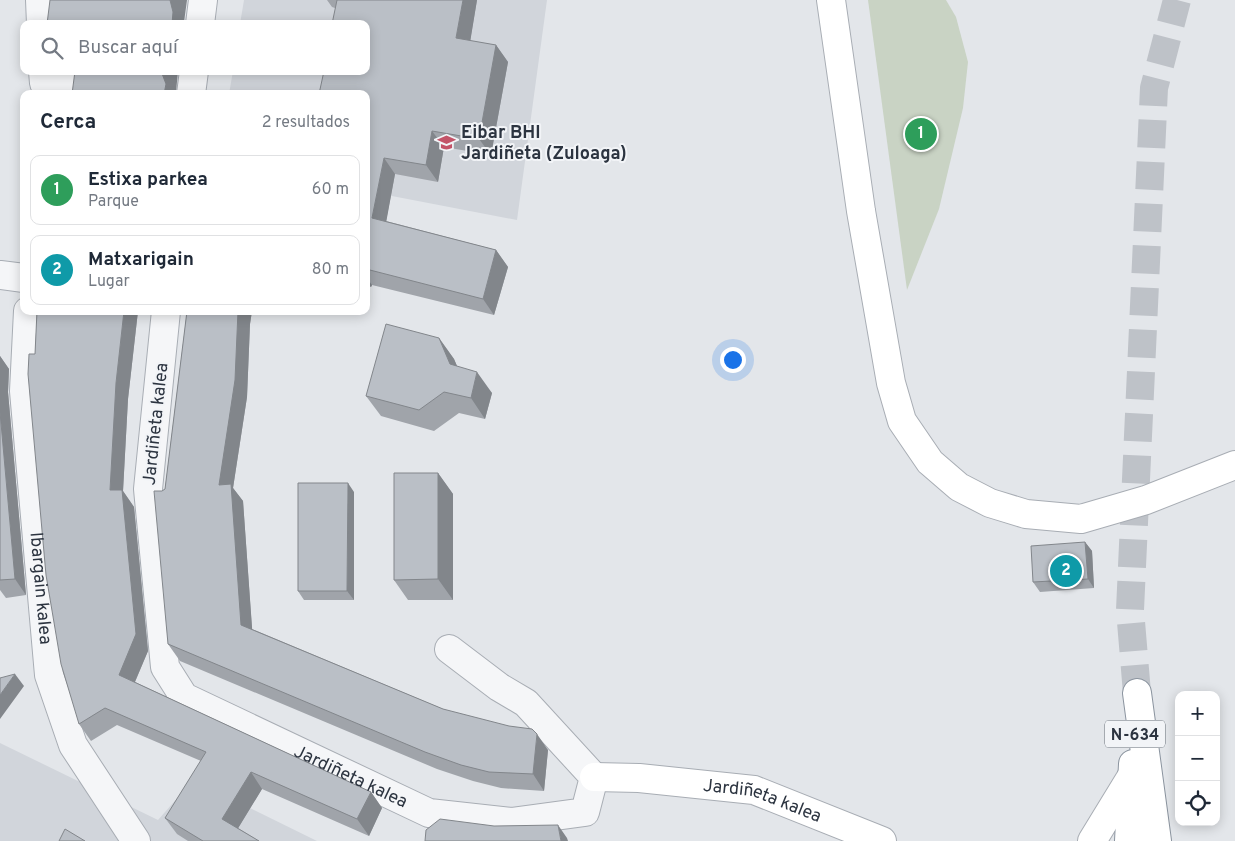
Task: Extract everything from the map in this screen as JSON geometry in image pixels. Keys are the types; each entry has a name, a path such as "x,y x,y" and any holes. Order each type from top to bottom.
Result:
{"main road":[{"path":"831,0 861,211 891,383 902,421 930,462 959,487 990,503 1026,514 1080,519 1146,500 1235,464"},
{"name":"N-634","path":"1129,841 1137,693 1157,841"},
{"path":"1092,841 1133,774"},
{"name":"Jardiñeta kalea","path":"594,777 639,778 754,790 882,841"}],"street":[{"path":"40,0 41,20"},
{"path":"201,20 204,0"},
{"path":"192,90 193,75"},
{"path":"0,275 20,278"},
{"name":"Ibargain kalea","path":"28,315 24,391 49,675 73,745 136,841"},
{"name":"Jardiñeta kalea","path":"166,315 148,489 165,667 184,697 429,813 511,822 584,812 594,777"},
{"path":"449,649 499,688 526,702 594,777"}],"shaded area":[{"name":"Eibar BHI Jardiñeta (Zuloaga)","path":"244,0 547,0 517,220 370,192 370,90 230,90 232,75 370,75 370,20 241,20"},
{"path":"0,743 158,820 193,780 317,841 0,841"}],"green space":[{"path":"868,0 946,0 956,17 968,62 963,108 939,209 907,290"}],"building":[{"path":"50,0 170,0 173,12 172,20 48,20"},
{"path":"337,0 463,0 456,38 496,45 479,139 432,131 426,165 384,158 372,218 496,250 483,299 370,270 370,90 320,90 323,75 370,75 370,20 333,20"},
{"path":"74,75 163,75 166,84 165,90 73,90"},
{"path":"37,315 124,315 116,383 110,490 122,490 136,634 119,675 371,792 357,819 251,772 222,819 259,841 203,841 165,818 206,752 105,708 79,724 61,664 46,575 28,374 29,354 35,354"},
{"path":"187,315 238,315 235,380 219,485 231,484 241,625 443,709 509,726 532,729 537,734 533,774 489,772 461,765 425,752 168,644 154,491 165,489"},
{"path":"386,324 439,338 450,364 477,372 471,398 444,392 419,410 366,396"},
{"path":"0,412 15,579 0,580"},
{"path":"394,473 438,473 438,579 394,580"},
{"path":"298,483 348,483 347,591 298,591"},
{"path":"1085,542 1088,579 1033,582 1031,546"},
{"path":"15,674 0,695 0,678"},
{"path":"440,819 494,826 558,825 561,841 425,841 426,830"},
{"path":"65,829 85,841 59,841"}],"tunnel":[{"path":"1137,693 1130,610 1154,88 1177,0"}],"place":[{"name":"Estixa parkea","path":"921,134"},
{"name":"Eibar BHI Jardiñeta (Zuloaga)","path":"447,142"},
{"name":"Matxarigain","path":"1066,571"}]}
